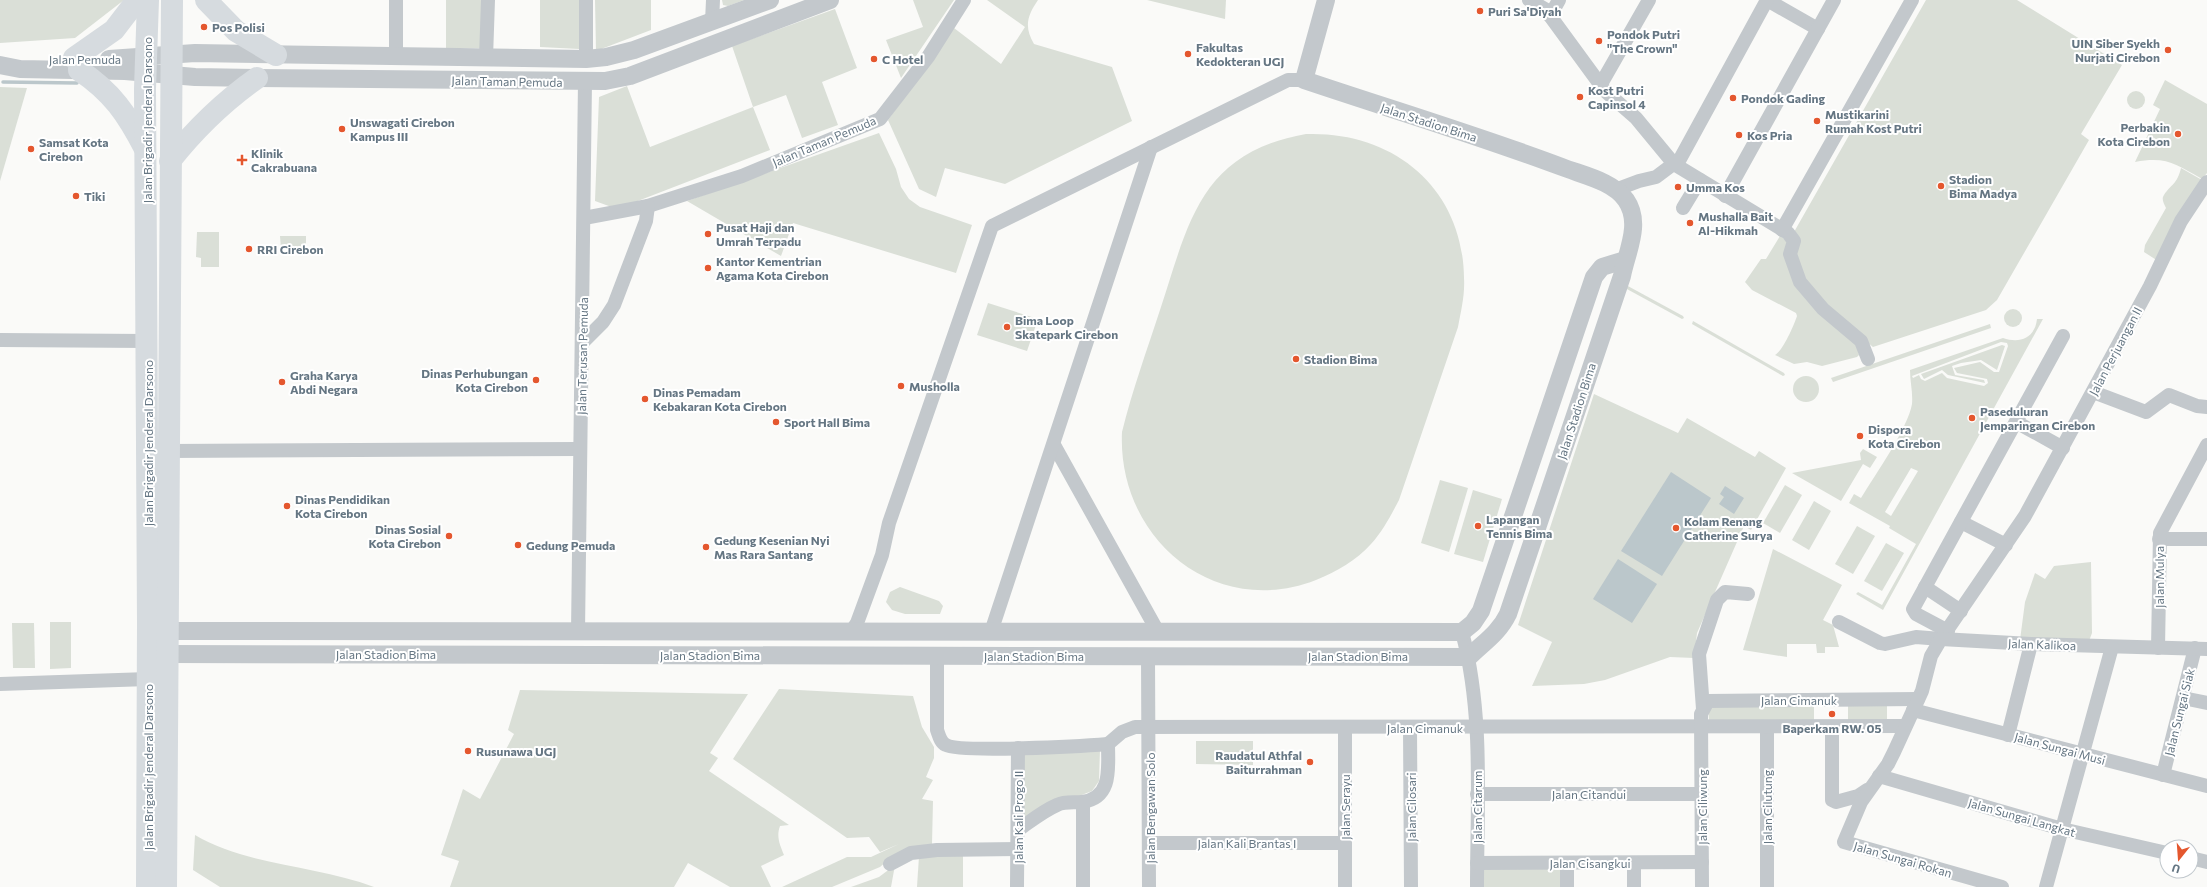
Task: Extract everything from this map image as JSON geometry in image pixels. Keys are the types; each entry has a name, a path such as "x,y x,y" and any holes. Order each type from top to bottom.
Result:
{"highway":[{"path":"137,0 114,30 77,64 115,99 128,118 147,152"},
{"name":"Jalan Brigadir Jenderal Darsono","path":"147,887 148,341 146,65 148,0"},
{"name":"Jalan Brigadir Jenderal Darsono","path":"166,887 172,0"},
{"path":"206,0 236,31 276,55"},
{"path":"170,161 212,113 231,96 257,78"},
{"path":"147,301 169,302"}],"street":[{"path":"396,0 400,57 404,80"},
{"path":"486,58 488,0"},
{"path":"586,0 586,81"},
{"path":"712,22 714,0"},
{"name":"Jalan Taman Pemuda","path":"171,65 195,53 586,59 606,57 634,50 770,0"},
{"name":"Jalan Taman Pemuda","path":"171,65 257,78 605,81 630,76 830,0"},
{"name":"Jalan Taman Pemuda","path":"584,218 648,206 742,176 880,119 928,57 964,0"},
{"path":"850,656 851,632 857,624 882,555 889,523 992,226 1288,80 1304,80 1326,0"},
{"path":"1529,0 1545,9 1605,91 1636,118 1674,164 1782,230 1794,240 1790,254 1800,282 1823,309 1861,341 1868,359"},
{"path":"1550,16 1559,0"},
{"path":"1601,84 1649,0"},
{"path":"1615,190 1639,180 1656,177 1680,159 1767,0 1818,29"},
{"path":"1725,196 1834,0"},
{"path":"1782,230 1912,0"},
{"name":"Jalan Pemuda","path":"0,62 8,59 20,58 77,64 171,65"},
{"path":"551,58 551,81"},
{"name":"Jalan Pemuda","path":"0,65 20,69 77,64"},
{"name":"Jalan Stadion Bima","path":"167,654 1469,656 1490,639 1505,621 1508,614 1623,268 1631,240 1634,220 1626,200 1615,190 1528,154 1304,80"},
{"name":"Jalan Terusan Pemuda","path":"578,632 586,81"},
{"path":"992,656 991,632 1054,445 1151,147"},
{"path":"1683,208 1700,180"},
{"name":"Jalan Perjuangan II","path":"1945,635 2025,516 2150,286 2181,221 2207,182"},
{"path":"582,343 603,322 614,305 646,221 648,206"},
{"name":"Jalan Stadion Bima","path":"168,631 1462,632 1473,623 1481,611 1594,277 1602,267 1623,268"},
{"path":"1915,705 1925,683 1931,656 1945,635 1913,609 2063,336"},
{"path":"0,340 148,341"},
{"path":"2093,392 2146,412 2169,395 2197,406 2207,407"},
{"path":"2016,422 2063,448"},
{"path":"1054,445 1158,632 1174,656"},
{"name":"Jalan Mulya","path":"2158,648 2160,533 2177,497 2207,445"},
{"path":"169,451 580,449"},
{"path":"1959,526 2003,550"},
{"path":"2159,539 2207,539"},
{"path":"1925,587 1961,611"},
{"path":"1701,728 1703,709 1698,660 1717,600 1726,592 1748,594"},
{"name":"Jalan Kalikoa","path":"1839,622 1880,643 1885,644 1916,637 1945,635 2032,644 2201,648"},
{"path":"578,632 578,655"},
{"name":"Jalan Citarum","path":"1462,632 1469,656 1477,728 1477,887"},
{"path":"2008,735 2032,644"},
{"path":"2046,887 2112,647"},
{"name":"Jalan Sungai Siak","path":"2163,775 2183,698 2201,648"},
{"path":"937,656 937,730 940,739 946,745 956,748 1018,748 1108,744 1107,784 1098,795 1083,802 1058,804 1018,830"},
{"name":"Jalan Bengawan Solo","path":"1148,656 1150,728 1149,887"},
{"path":"0,684 148,679"},
{"path":"2183,698 2207,703"},
{"name":"Jalan Cimanuk","path":"1703,709 1708,702 1714,700 1915,705"},
{"name":"Jalan Sungai Rokan","path":"1915,705 1888,764 1867,790 1860,802 1844,842 2002,887"},
{"name":"Jalan Sungai Musi","path":"1915,705 2008,735 2207,786"},
{"name":"Jalan Cimanuk","path":"1108,744 1115,736 1129,728 1701,728 1905,726"},
{"name":"Jalan Cilutung","path":"1767,727 1767,887"},
{"path":"1832,727 1832,800 1836,802 1851,798 1867,790"},
{"name":"Jalan Serayu","path":"1345,728 1345,887"},
{"name":"Jalan Cilosari","path":"1410,728 1411,887"},
{"name":"Jalan Ciliwung","path":"1701,728 1702,887"},
{"name":"Jalan Kali Progo II","path":"1017,887 1018,748"},
{"name":"Jalan Sungai Langkat","path":"1879,776 2062,829 2159,851"},
{"name":"Jalan Citandui","path":"1477,794 1702,794"},
{"path":"1083,802 1083,887"},
{"name":"Jalan Kali Brantas I","path":"1150,843 1345,843"},
{"path":"890,864 906,855 924,852 1017,848"},
{"name":"Jalan Cisangkui","path":"1477,863 1702,862"},
{"path":"1567,863 1567,887"},
{"path":"1634,863 1634,887"}],"shaded area":[{"path":"0,0 124,0 75,38 0,43"},
{"path":"446,0 483,0 482,48 446,48"},
{"path":"540,0 580,0 579,49 540,47"},
{"path":"595,0 651,0 651,30 596,51"},
{"path":"722,0 744,0 728,6 723,5"},
{"path":"913,0 954,0 901,78 886,40 923,27"},
{"path":"987,0 1038,0 1031,11 1028,22 1029,32 1034,44 1112,67 1132,121 1005,184 945,168 936,197 919,189 888,120 954,28 1001,64 1025,27"},
{"path":"1147,0 1226,0 1225,19"},
{"name":"Stadion Bima Madya","path":"1926,0 2017,0 2122,65 2081,134 2089,140 1997,300 1986,310 1873,347 1841,320 1812,289 1799,266 1796,254 1794,232"},
{"path":"835,9 857,68 822,82 838,125 802,138 786,95 753,107 732,46"},
{"name":"Perbakin Kota Cirebon","path":"2165,80 2207,104 2207,173 2202,179 2178,165 2163,161 2146,160 2135,162 2160,109 2153,105"},
{"path":"627,86 650,147 753,107 770,150 617,209 595,201 599,97"},
{"path":"0,87 27,88 0,181"},
{"path":"2136,91 2142,94 2145,100 2142,106 2136,109 2130,106 2127,100 2130,94"},
{"path":"879,133 896,169 901,187 909,199 920,207 972,225 956,273 793,223 781,256 687,201"},
{"name":"Stadion Bima","path":"1306,134 1338,136 1368,143 1394,155 1418,171 1437,192 1451,217 1461,246 1464,291 1458,327 1399,500 1379,534 1365,550 1353,560 1316,580 1278,589 1242,589 1208,578 1178,560 1154,536 1136,505 1125,470 1122,432 1135,386 1180,248 1191,221 1204,196 1221,175 1243,157 1270,143"},
{"path":"2181,168 2202,180 2158,261 2144,252 2145,245 2166,208 2163,202 2163,197 2176,181"},
{"path":"197,232 219,232 219,267 201,267 201,258 196,257"},
{"path":"280,236 306,236 306,249 281,249"},
{"path":"1780,236 1789,242 1785,255 1857,344 1859,355 1857,357 1822,366 1807,362 1794,364 1775,355 1778,353 1788,337 1797,316 1796,313 1752,290 1745,282 1761,259 1766,259"},
{"path":"1626,285 1683,316 1684,318 1682,319 1625,288"},
{"name":"Bima Loop Skatepark Cirebon","path":"988,303 1038,319 1027,351 977,335"},
{"path":"2009,309 2017,309 2022,314 2020,325 2017,327 2009,327 2004,322 2004,314"},
{"path":"2037,319 2043,319 1883,610 1856,594 1858,592 1882,605 1916,544 1889,528 1890,526 1849,503 1854,494 1861,498 1904,426 1912,404 1910,370 2003,338 2009,340 2021,340 2030,335 2036,326","holes":["2001,342 2007,343 2008,346 1999,372 1994,372 1980,362 1954,368 1957,373 1987,379 1988,383 1984,386 1947,378 1942,373 1925,381 1921,379 1919,375 1913,378 1912,376","1911,468 1918,471 1891,516 1885,512"]},
{"path":"1693,321 1784,373 1785,375 1783,376 1692,324"},
{"path":"1990,324 1991,328 1833,382 1831,378"},
{"path":"2002,345 2005,346 1997,370 1981,360 1952,366 1955,375 1984,380 1985,383 1948,375 1942,370 1924,379 1921,374"},
{"path":"1806,376 1815,380 1819,389 1815,398 1806,402 1797,398 1793,389 1797,380"},
{"path":"1594,394 1678,433 1687,418 1755,457 1759,451 1786,468 1751,530 1744,526 1697,633 1694,658 1670,657 1605,680 1584,684 1532,686 1552,642 1518,625"},
{"path":"1863,449 1877,457 1870,468 1863,464 1841,501 1792,473 1861,460 1860,453"},
{"path":"1671,472 1711,498 1662,576 1621,551"},
{"name":"Lapangan Tennis Bima","path":"1440,480 1468,488 1449,552 1421,543"},
{"path":"1785,485 1802,495 1780,533 1763,523"},
{"path":"1725,486 1744,498 1734,514 1719,504 1724,497 1720,494"},
{"name":"Lapangan Tennis Bima","path":"1473,490 1502,499 1483,562 1454,554"},
{"path":"1814,501 1831,511 1809,550 1792,540"},
{"path":"1857,526 1875,536 1853,574 1835,564"},
{"path":"1886,543 1904,553 1882,591 1864,581"},
{"path":"1773,549 1842,585 1823,620 1833,625 1839,647 1825,647 1825,653 1817,653 1816,644 1787,644 1787,657 1743,650"},
{"path":"1618,559 1657,584 1632,623 1593,599"},
{"path":"2091,562 2092,633 2089,641 2020,640 2025,602 2035,573 2045,579 2054,566"},
{"path":"900,587 939,601 943,606 940,614 905,614 892,610 886,602 890,592"},
{"path":"50,622 71,622 71,668 50,669"},
{"path":"12,623 34,623 35,668 13,668"},
{"path":"779,689 913,696 922,727 934,747 934,758 926,777 933,780 922,799 933,801 932,844 908,848 880,867 832,887 782,887 847,857 871,857 899,844 880,852 869,837 847,838 733,759"},
{"path":"520,690 748,694 710,753 718,758 709,771 789,825 780,826 778,834 784,855 761,866 771,887 730,887 688,863 674,887 450,887 459,861 441,855 463,789 480,799 514,734 508,730"},
{"path":"1848,706 1887,706 1887,721 1848,721"},
{"path":"1708,707 1814,707 1814,720 1709,720"},
{"path":"1196,741 1253,741 1253,765 1196,764"},
{"path":"1100,749 1099,781 1092,791 1024,817 1023,754"},
{"path":"195,835 215,845 237,853 329,874 374,887 220,887 193,870"},
{"path":"963,855 963,887 917,887 919,856"},
{"path":"895,865 891,887 851,887 879,877"},
{"path":"1484,868 1561,868 1561,887 1484,887"}],"waterway":[{"path":"3,82 77,83"}],"place":[{"name":"Puri Sa'Diyah","path":"1480,11"},
{"name":"Pos Polisi","path":"204,27"},
{"name":"Pondok Putri \"The Crown\"","path":"1599,41"},
{"name":"UIN Siber Syekh Nurjati Cirebon","path":"2168,50"},
{"name":"Fakultas Kedokteran UGJ","path":"1188,54"},
{"name":"C Hotel","path":"874,59"},
{"name":"Kost Putri Capinsol 4","path":"1580,97"},
{"name":"Pondok Gading","path":"1733,98"},
{"name":"Mustikarini Rumah Kost Putri","path":"1817,121"},
{"name":"Unswagati Cirebon Kampus III","path":"342,129"},
{"name":"Perbakin Kota Cirebon","path":"2178,134"},
{"name":"Kos Pria","path":"1739,135"},
{"name":"Samsat Kota Cirebon","path":"31,149"},
{"name":"Klinik Cakrabuana","path":"242,160"},
{"name":"Stadion Bima Madya","path":"1941,186"},
{"name":"Umma Kos","path":"1678,187"},
{"name":"Tiki","path":"76,196"},
{"name":"Mushalla Bait Al-Hikmah","path":"1690,223"},
{"name":"Pusat Haji dan Umrah Terpadu","path":"708,234"},
{"name":"RRI Cirebon","path":"249,249"},
{"name":"Kantor Kementrian Agama Kota Cirebon","path":"708,268"},
{"name":"Bima Loop Skatepark Cirebon","path":"1007,327"},
{"name":"Stadion Bima","path":"1296,359"},
{"name":"Dinas Perhubungan Kota Cirebon","path":"536,380"},
{"name":"Graha Karya Abdi Negara","path":"282,382"},
{"name":"Musholla","path":"901,386"},
{"name":"Dinas Pemadam Kebakaran Kota Cirebon","path":"645,399"},
{"name":"Paseduluran Jemparingan Cirebon","path":"1972,418"},
{"name":"Sport Hall Bima","path":"776,422"},
{"name":"Dispora Kota Cirebon","path":"1860,436"},
{"name":"Dinas Pendidikan Kota Cirebon","path":"287,506"},
{"name":"Lapangan Tennis Bima","path":"1478,526"},
{"name":"Kolam Renang Catherine Surya","path":"1676,528"},
{"name":"Dinas Sosial Kota Cirebon","path":"449,536"},
{"name":"Gedung Pemuda","path":"518,545"},
{"name":"Gedung Kesenian Nyi Mas Rara Santang","path":"706,547"},
{"name":"Baperkam RW. 05","path":"1832,714"},
{"name":"Rusunawa UGJ","path":"468,751"},
{"name":"Raudatul Athfal Baiturrahman","path":"1310,762"}]}
